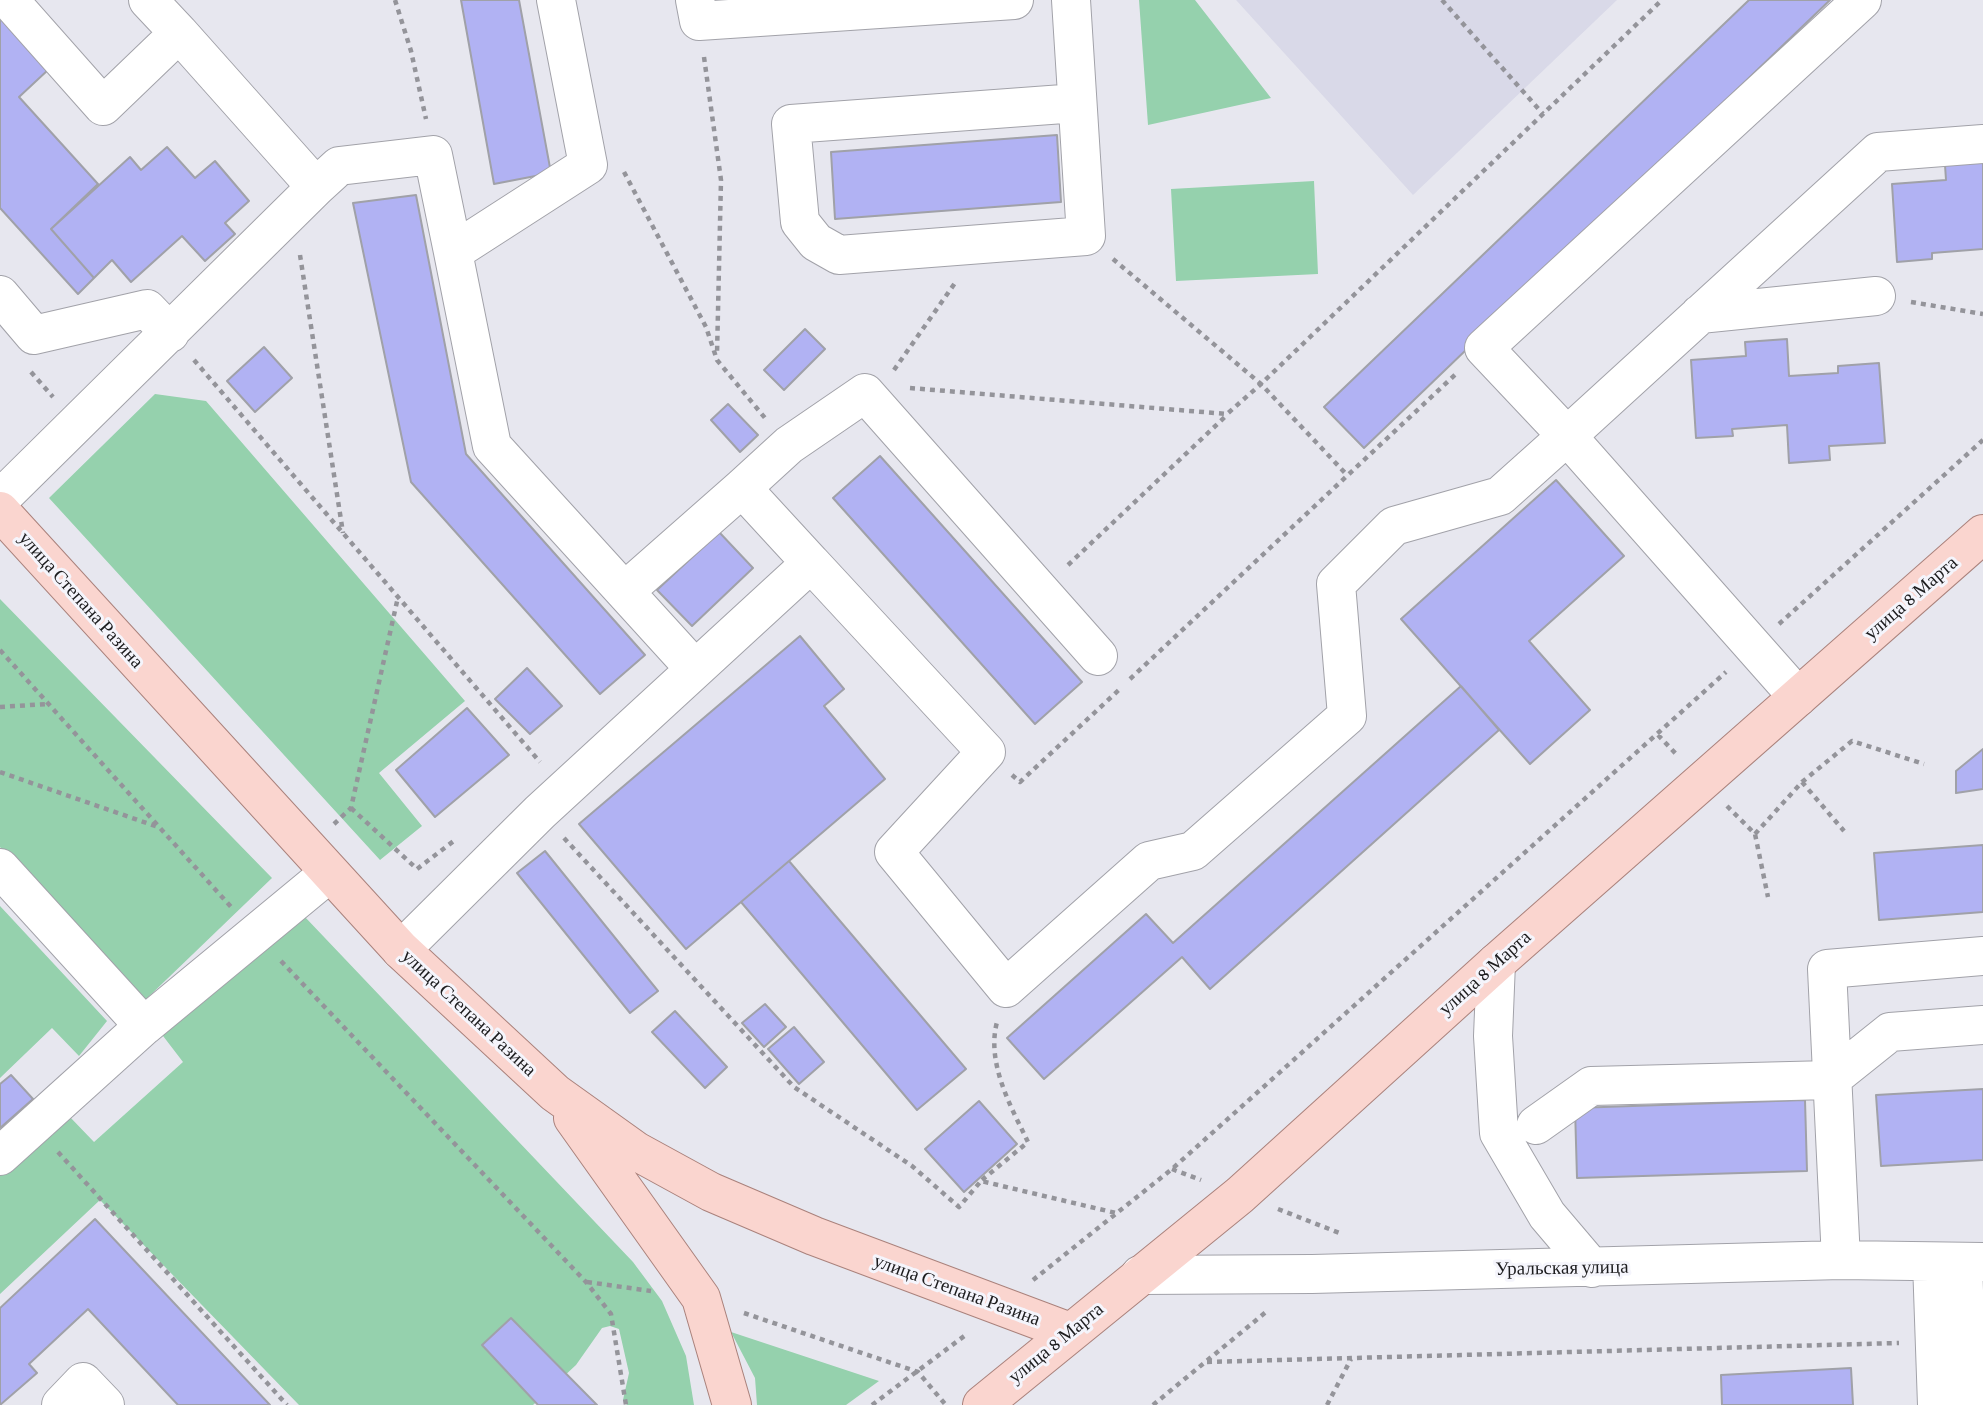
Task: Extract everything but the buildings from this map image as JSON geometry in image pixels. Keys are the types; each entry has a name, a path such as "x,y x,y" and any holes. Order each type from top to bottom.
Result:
{"main road":[{"name":"улица Степана Разина","path":"0,511 328,874 401,950 555,1093 636,1151 711,1192 814,1236 1070,1332"},
{"name":"улица 8 Марта","path":"982,1405 1240,1195 1496,963 1983,534"},
{"path":"555,1093 701,1298 732,1405"}],"street":[{"path":"9,0 103,106 179,33"},
{"path":"148,0 179,33 304,200"},
{"path":"453,252 588,165 556,0"},
{"path":"697,11 1014,0"},
{"path":"1071,0 1086,236 839,255 816,242 800,222 791,124 1077,103"},
{"path":"1798,697 1567,436 1485,348 1861,0"},
{"path":"742,488 986,752 894,852 1006,988 1149,861 1193,851 1347,716 1336,584 1394,526 1500,496 1878,152 1983,144"},
{"path":"0,499 339,166 433,155 492,446 695,669"},
{"path":"0,295 34,335 147,310 170,333"},
{"path":"1700,314 1876,296"},
{"path":"625,592 789,445 874,389 1098,656"},
{"path":"401,950 540,812 811,563"},
{"path":"0,868 144,1026"},
{"path":"0,1156 144,1026 328,874"},
{"path":"1841,1261 1830,1080 1827,969 1983,956"},
{"path":"1496,963 1493,1036 1499,1133 1547,1215 1592,1268"},
{"path":"1536,1125 1591,1086 1830,1080 1890,1032 1983,1025"},
{"name":"Уральская улица","path":"1140,1275 1841,1261 1959,1262"},
{"path":"1937,1405 1935,1342 1959,1262"},
{"path":"1959,1262 1968,1405"},
{"path":"61,1405 83,1382 105,1405"}],"path":[{"path":"395,0 411,51 433,155"},
{"path":"1442,0 1543,114"},
{"path":"1042,591 1662,0"},
{"path":"697,11 721,180 717,359"},
{"path":"588,165 621,166 706,327 717,359 789,445"},
{"path":"304,200 343,533"},
{"path":"1086,236 1261,384 1348,476"},
{"path":"874,389 982,245"},
{"path":"1876,296 1983,314"},
{"path":"170,333 544,768"},
{"path":"986,752 1020,782 1485,348"},
{"path":"25,365 76,425"},
{"path":"874,389 1227,414"},
{"path":"873,1405 1001,1306 1182,1159 1983,440"},
{"path":"398,596 351,808 417,869 458,837"},
{"path":"0,650 254,933 586,1282 611,1314 626,1405"},
{"path":"0,707 48,704"},
{"path":"1768,897 1755,834 1802,782 1852,741 1924,764"},
{"path":"0,772 159,827"},
{"path":"1802,782 1844,831"},
{"path":"540,812 794,1087 912,1166 959,1207 981,1181 1028,1142 1003,1090 993,1035 1006,988"},
{"path":"34,1125 287,1405"},
{"path":"981,1181 1117,1213"},
{"path":"586,1282 701,1298 918,1372 946,1405"},
{"path":"1153,1405 1267,1311"},
{"path":"1207,1362 1935,1342"},
{"path":"1328,1405 1352,1359"}],"shaded area":[{"path":"1236,0 1617,0 1413,195"}],"green space":[{"path":"1139,0 1195,0 1271,98 1148,125"},
{"path":"1314,181 1318,274 1176,281 1171,189"},
{"path":"155,394 206,401 465,701 379,773 422,826 380,860 49,498"},
{"path":"0,599 272,878 140,1005 0,847"},
{"path":"0,906 107,1021 79,1056 52,1028 0,1078"},
{"path":"305,917 633,1262 662,1301 686,1356 694,1405 627,1405 623,1400 629,1373 619,1329 610,1326 602,1328 576,1365 533,1405 299,1405 100,1200 0,1294 0,1174 69,1116 94,1142 183,1062 160,1032"},
{"path":"731,1332 879,1381 846,1405 757,1405 755,1378"}]}
